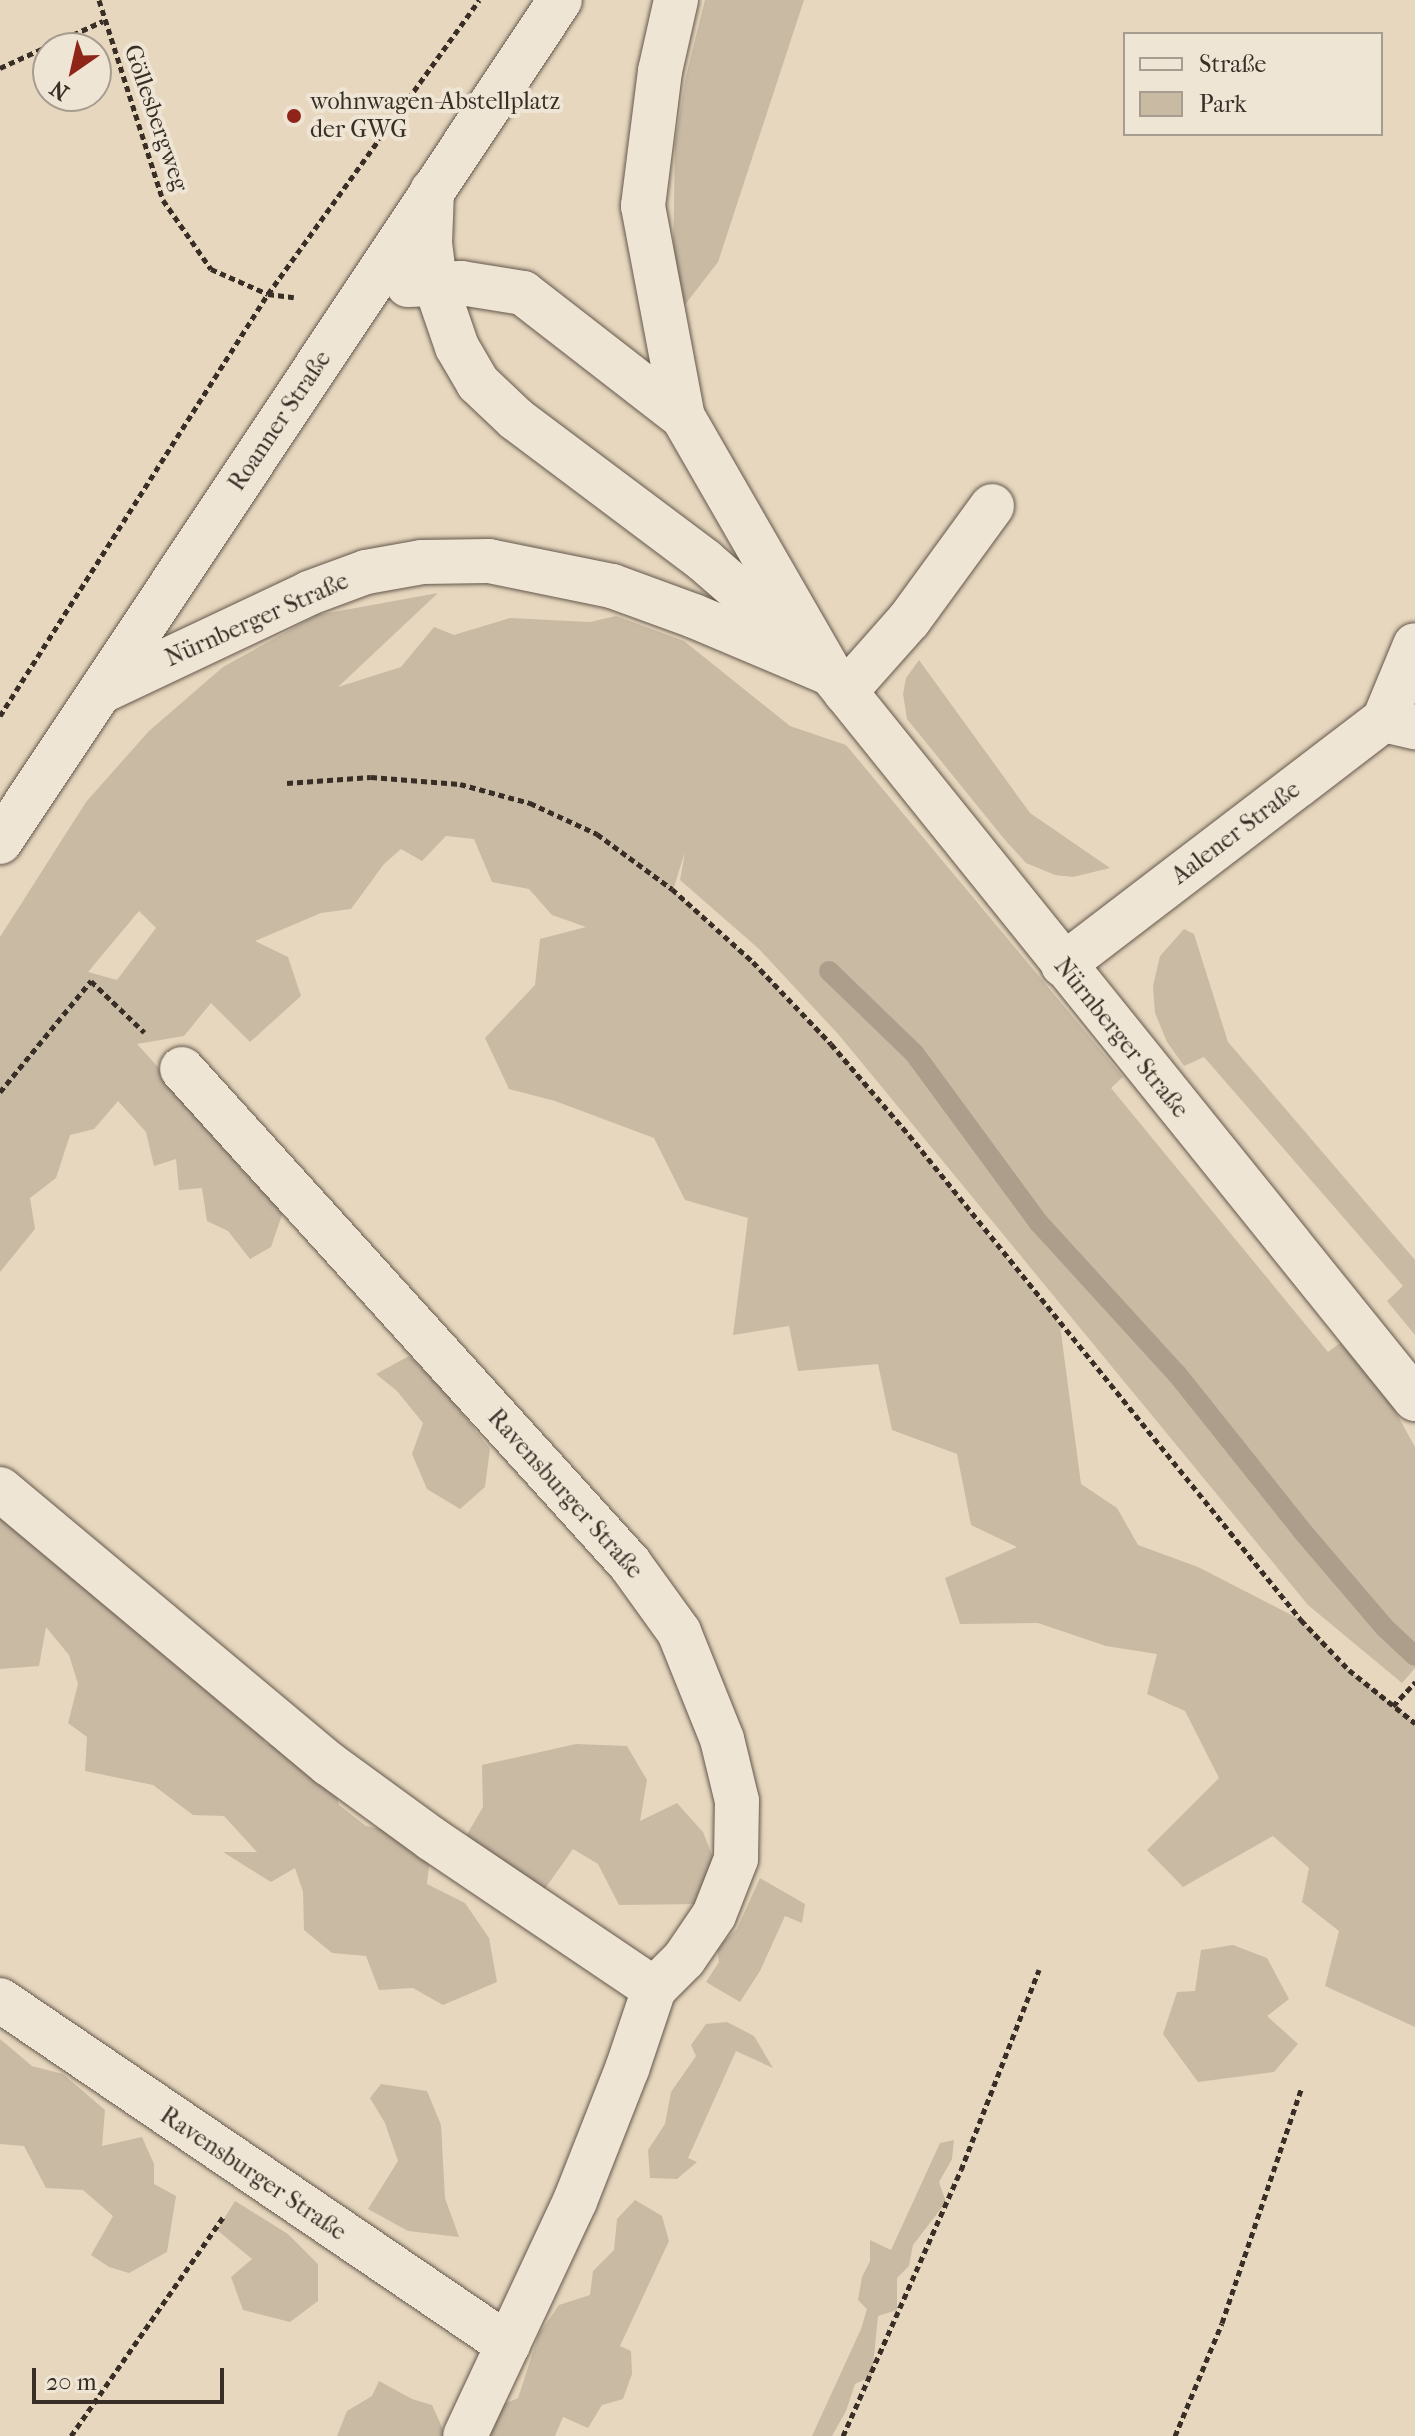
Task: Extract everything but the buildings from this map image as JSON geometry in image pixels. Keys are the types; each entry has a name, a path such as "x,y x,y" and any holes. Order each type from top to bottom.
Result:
{"street":[{"name":"Roanner Straße","path":"0,842 560,0"},
{"name":"Nürnberger Straße","path":"676,0 660,71 643,206 683,417 838,683 1415,1399"},
{"name":"Nürnberger Straße","path":"432,191 430,243 435,283 457,347 478,383 516,419 705,561 838,683"},
{"name":"Nürnberger Straße","path":"359,302 409,285 435,283 461,283 523,293 683,417"},
{"path":"838,683 909,620 992,506"},
{"name":"Nürnberger Straße","path":"100,692 309,593 366,572 422,562 489,561 612,586 694,616 838,683"},
{"path":"1400,724 1415,645"},
{"name":"Aalener Straße","path":"1063,965 1400,724"},
{"name":"Ravensburger Straße","path":"182,1069 630,1564 679,1632 726,1754 737,1801 736,1859 714,1915 684,1959 654,1989 600,2141 465,2436"},
{"path":"0,1489 329,1764 432,1839 654,1989"},
{"name":"Ravensburger Straße","path":"0,2000 508,2345"}],"path":[{"name":"Göllesbergweg","path":"99,0 103,21 163,200 211,269 268,294"},
{"path":"0,716 268,294 479,0"},
{"path":"0,68 103,21"},
{"path":"287,783 371,777 460,784 530,803 597,834 672,889 753,962 831,1044 909,1135 1301,1620 1349,1670 1415,1723"},
{"path":"0,1092 91,981 182,1069"},
{"path":"1393,1706 1415,1682"},
{"path":"843,2436 961,2170 1039,1970"},
{"path":"1175,2436 1222,2323 1302,2087"},
{"path":"71,2436 253,2174"}],"green space":[{"path":"705,0 804,0 718,262 684,306 673,264 675,144 686,76"},
{"path":"438,593 338,687 401,667 434,627 454,635 510,618 590,622 616,616 684,641 790,726 846,745 1123,1077 1111,1088 1328,1352 1340,1343 1384,1391 1415,1447 1415,1668 1402,1683 1308,1605 839,1035 759,949 680,880 685,852 673,890 753,962 831,1044 909,1135 1060,1325 1081,1484 1117,1508 1138,1545 1198,1567 1301,1620 1349,1670 1415,1723 1415,2027 1325,1986 1339,1931 1302,1902 1309,1868 1273,1836 1183,1887 1147,1850 1219,1778 1185,1711 1147,1694 1157,1654 1106,1646 1038,1623 960,1624 945,1578 1017,1547 971,1525 957,1454 892,1430 878,1364 798,1371 789,1326 733,1335 748,1218 685,1200 654,1138 555,1101 509,1089 485,1038 535,985 540,939 586,927 552,915 529,889 492,882 474,839 446,836 422,861 401,849 384,864 351,909 321,913 255,941 288,957 301,996 250,1042 211,1003 184,1036 137,1044 201,1114 240,1168 283,1212 271,1247 250,1259 228,1231 207,1221 202,1188 179,1190 176,1159 154,1166 146,1132 118,1101 94,1129 70,1135 56,1178 30,1198 35,1229 0,1272 0,937 86,802 149,731 223,667 317,615","holes":["139,911 156,928 117,980 88,972"]},
{"path":"919,660 1030,813 1110,868 1073,877 1055,875 1026,863 907,719 903,694 906,678"},
{"path":"1184,929 1194,934 1228,1042 1415,1260 1415,1335 1387,1301 1403,1286 1204,1057 1184,1066 1167,1042 1155,1013 1153,986 1160,956"},
{"path":"409,1356 447,1394 490,1449 485,1487 460,1509 427,1489 412,1454 423,1423 397,1391 376,1374"},
{"path":"0,1515 250,1700 265,1743 329,1764 339,1805 366,1826 432,1839 427,1884 465,1903 489,1938 497,1982 443,2005 413,1988 379,1990 366,1956 332,1953 304,1930 303,1892 295,1868 271,1882 223,1852 257,1852 224,1816 193,1815 153,1785 85,1771 87,1737 68,1723 78,1684 69,1655 46,1627 39,1666 0,1669"},
{"path":"576,1744 627,1746 647,1780 640,1821 677,1803 703,1832 716,1865 698,1904 619,1905 598,1864 573,1849 532,1907 455,1855 483,1807 482,1765"},
{"path":"760,1878 805,1904 802,1923 785,1916 760,1971 740,2002 706,1982 719,1962 717,1947 737,1929"},
{"path":"1233,1945 1267,1958 1289,1999 1267,2016 1298,2044 1274,2072 1198,2082 1163,2034 1177,1992 1195,1991 1201,1950"},
{"path":"727,2022 754,2036 773,2068 736,2051 688,2158 697,2162 677,2179 650,2178 648,2150 665,2124 671,2092 696,2056 691,2045 706,2024"},
{"path":"0,2039 32,2066 63,2074 105,2110 102,2146 142,2137 154,2164 154,2184 176,2196 167,2252 129,2273 109,2267 91,2255 113,2216 83,2190 46,2188 24,2146 0,2144"},
{"path":"381,2084 427,2091 441,2125 445,2198 459,2237 408,2231 368,2209 398,2161 385,2123 370,2098"},
{"path":"954,2140 952,2159 939,2182 946,2202 913,2245 909,2266 897,2278 897,2310 878,2316 872,2376 855,2384 846,2411 832,2436 812,2436 861,2329 867,2309 858,2300 862,2277 870,2261 870,2240 891,2250 940,2143"},
{"path":"635,2200 662,2216 669,2241 620,2346 631,2351 632,2374 623,2399 602,2405 588,2428 563,2417 555,2436 477,2436 491,2410 518,2398 539,2334 559,2305 590,2295 593,2271 614,2250 617,2219"},
{"path":"235,2201 288,2234 318,2264 318,2301 290,2322 243,2310 231,2277 252,2259 217,2230"},
{"path":"379,2381 412,2399 432,2405 446,2436 337,2436 347,2411 372,2396"}],"waterway":[{"path":"829,971 914,1053 1039,1223 1177,1374 1303,1532 1384,1627 1415,1656"}],"place":[{"name":"wohnwagen-Abstellplatz der GWG","path":"294,116"}]}
